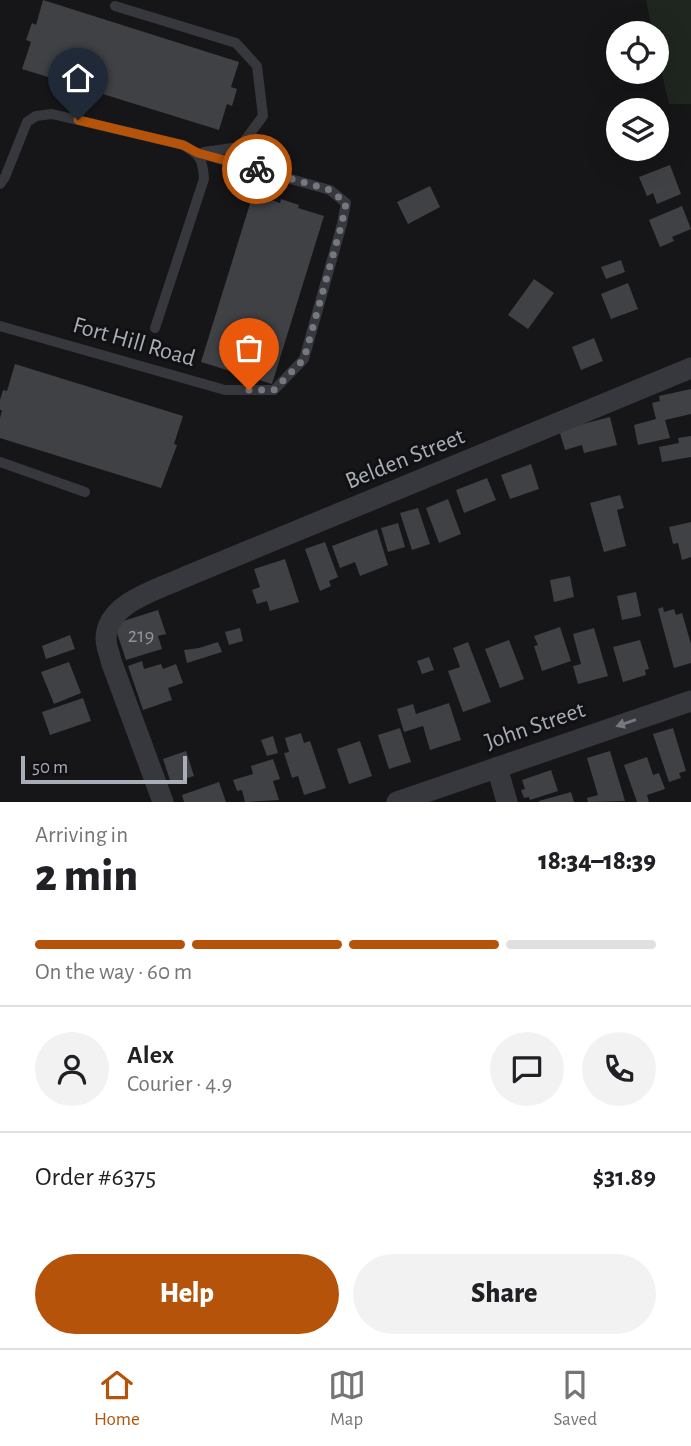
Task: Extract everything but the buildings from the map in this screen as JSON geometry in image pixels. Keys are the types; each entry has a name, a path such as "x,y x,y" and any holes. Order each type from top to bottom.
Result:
{"street":[{"name":"Belden Street","path":"163,802 111,662 106,639 110,622 120,607 185,577 691,368"},
{"name":"John Street","path":"397,802 691,701"},
{"path":"497,767 508,802"}],"lane":[{"name":"Fort Hill Road","path":"115,6 236,43 257,66 263,116 240,147 198,153"},
{"name":"Fort Hill Road","path":"0,184 27,122 36,116 52,114 183,145 198,153 330,190 346,203 304,359 274,390 225,390 0,326"},
{"name":"Fort Hill Road","path":"155,328 204,179 203,163 198,153"},
{"path":"0,462 85,492"}],"shaded area":[{"path":"646,0 691,0 691,104 669,104 664,84 669,84 669,21 650,21"}],"way so far":[{"path":"249,390 274,390 304,359 346,203 330,190 257,169"}],"route":[{"path":"78,120 183,145 198,153 257,169"}]}
